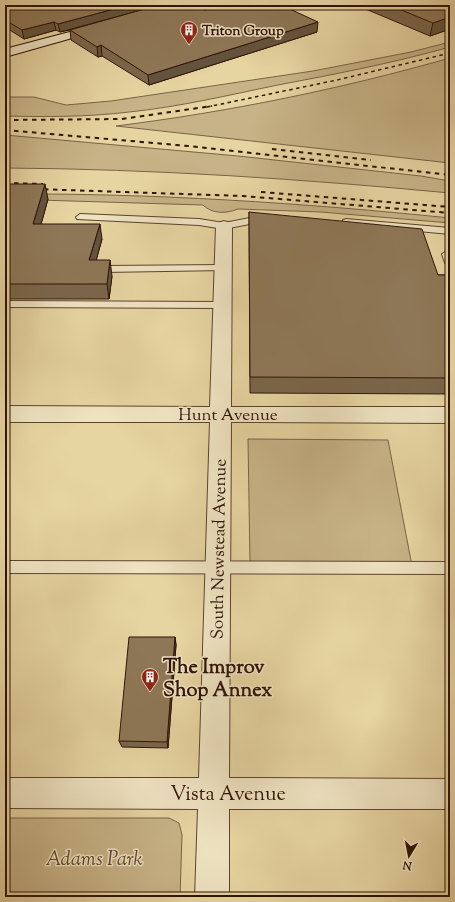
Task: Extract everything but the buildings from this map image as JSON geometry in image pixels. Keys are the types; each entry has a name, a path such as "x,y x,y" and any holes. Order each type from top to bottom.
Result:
{"street":[{"path":"5,53 112,23"},
{"name":"South Newstead Avenue","path":"212,897 224,226"},
{"name":"Hunt Avenue","path":"5,414 450,415"},
{"name":"Vista Avenue","path":"5,792 450,794"}],"lane":[{"path":"80,216 199,222 224,226 274,218"},
{"path":"338,222 450,231"},
{"path":"104,268 223,268"},
{"path":"5,304 223,305"},
{"path":"5,568 450,568"}],"green space":[{"path":"450,42 450,47 386,63 166,107 83,116 5,116 5,97 34,97 66,105 111,101 313,71 411,52"},
{"path":"450,58 450,163 116,126 242,107 368,80"},
{"path":"5,135 238,156 421,176 450,181 450,193 339,183 228,176 117,170 5,168"},
{"path":"5,194 116,195 228,200 450,218 450,223 321,212 238,209 229,212 215,212 203,205 5,199"},
{"path":"248,439 388,440 412,566 250,563"},
{"name":"Adams Park","path":"5,818 169,818 179,823 182,835 180,897 5,897"}],"railway":[{"path":"211,106 337,80 450,53"},
{"path":"5,120 122,119 211,106"},
{"path":"207,107 211,106"},
{"path":"5,130 188,146 450,175"},
{"path":"272,149 371,160"},
{"path":"5,183 43,184"},
{"path":"35,189 243,196 450,213"},
{"path":"261,192 450,207"}],"place":[{"name":"Triton Group","path":"189,45"},
{"name":"The Improv Shop Annex","path":"150,692"}]}
